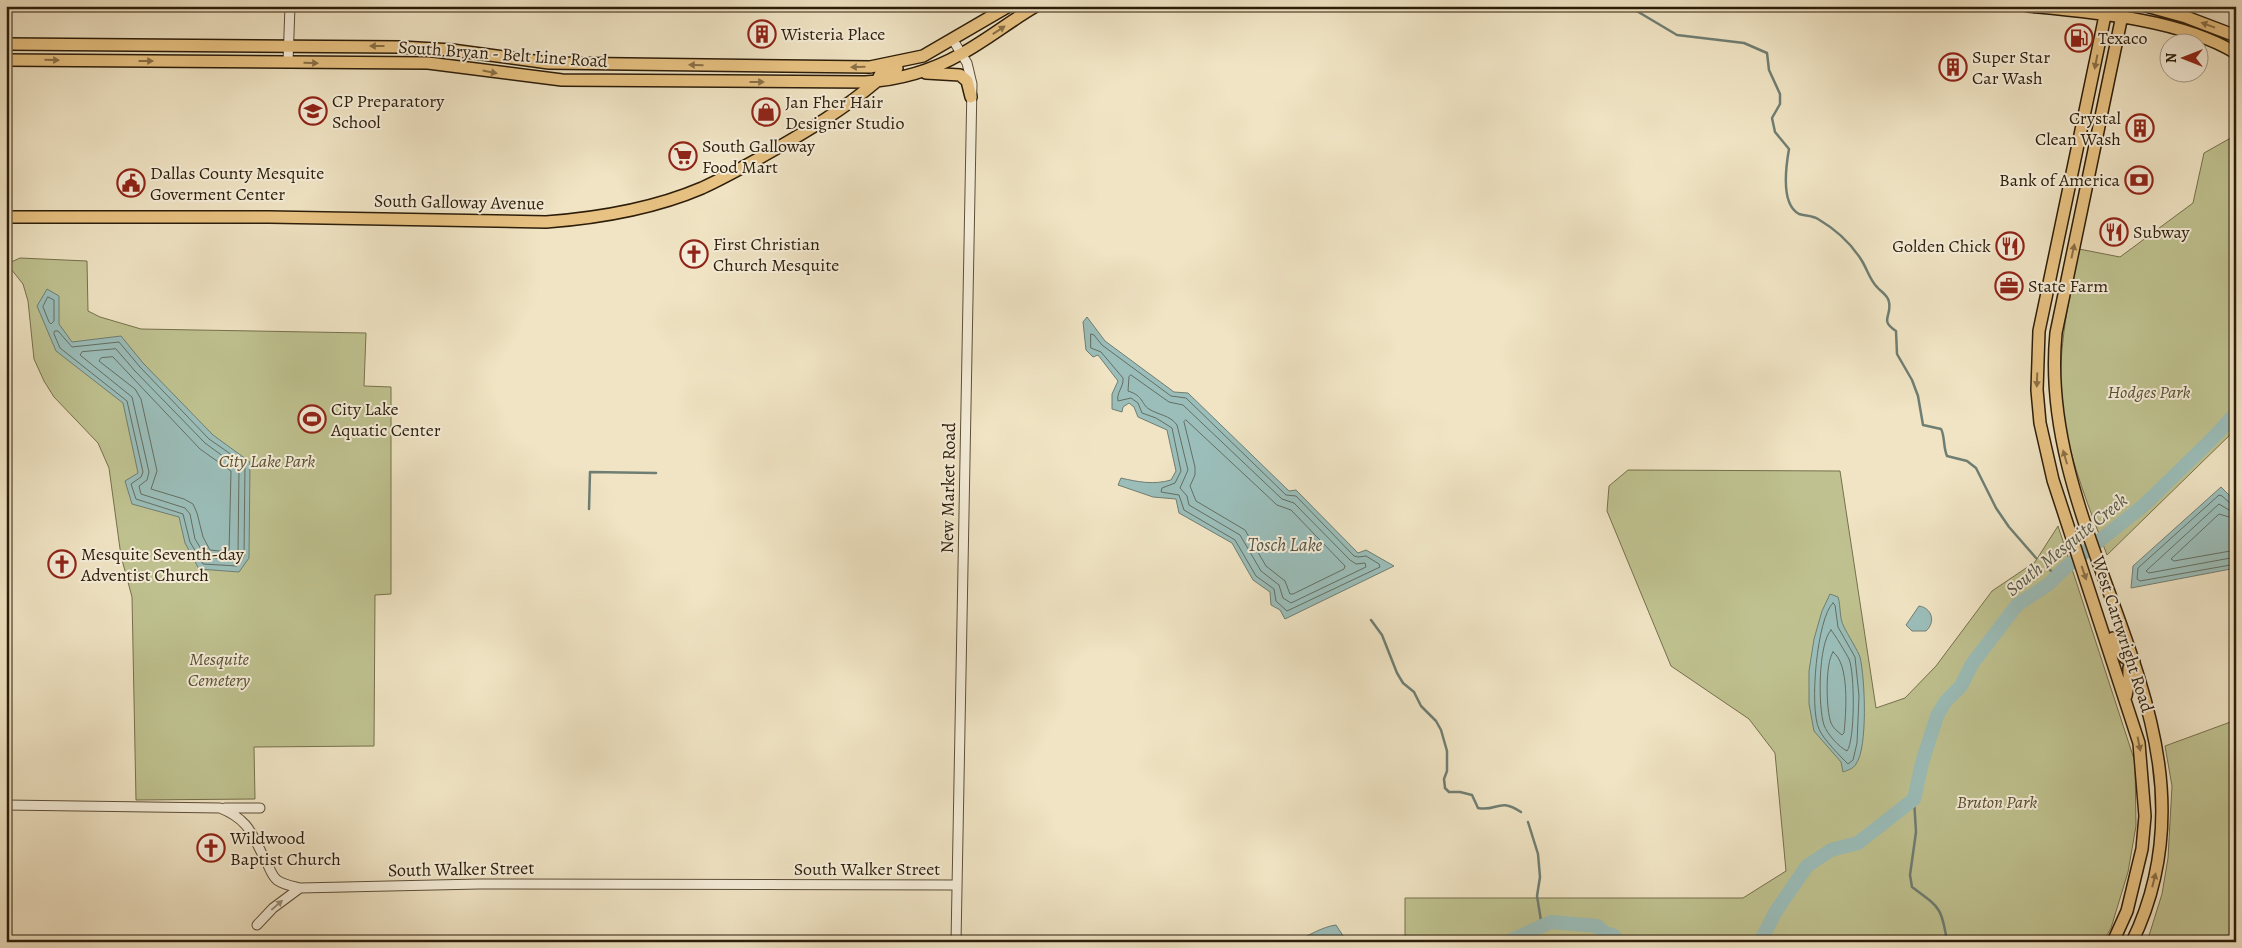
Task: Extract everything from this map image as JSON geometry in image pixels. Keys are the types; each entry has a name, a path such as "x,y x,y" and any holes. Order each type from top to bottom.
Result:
{"main road":[{"name":"South Bryan - Belt Line Road","path":"6,44 428,47 549,63 870,67 923,56 1009,6"},
{"name":"South Bryan - Belt Line Road","path":"12,60 428,63 562,80 877,81 914,75 962,54 1036,6"},
{"path":"2028,6 2122,11 2196,36 2236,53"},
{"path":"2146,6 2186,17 2236,36"},
{"name":"West Cartwright Road","path":"2106,10 2040,331 2037,390 2040,423 2053,480 2105,633 2139,743 2145,816 2142,848 2127,912 2113,942"},
{"name":"West Cartwright Road","path":"2122,11 2056,333 2053,364 2057,416 2062,445 2079,504 2134,662 2154,733 2160,768 2162,820 2158,865 2142,920 2132,942"},
{"path":"12,60 19,44"},
{"path":"216,46 216,62"},
{"name":"South Galloway Avenue","path":"6,217 269,217 546,222 618,213 700,189 802,135 846,106 877,81 881,73 915,62 923,56"},
{"path":"723,66 723,82"},
{"path":"914,75 960,74 967,81 971,97"},
{"path":"843,82 847,95 846,106"},
{"path":"2072,182 2087,184"},
{"path":"2040,331 2056,333"},
{"path":"2105,633 2112,635 2124,658 2134,662 2129,668 2129,681 2125,697"}],"street":[{"path":"288,62 290,6"},
{"name":"New Market Road","path":"953,40 971,72 956,942"},
{"path":"6,805 260,808"},
{"name":"South Walker Street","path":"220,808 235,815 253,833 261,854 275,878 280,882 300,888 479,884 957,885"},
{"path":"257,925 272,908 300,888"}],"green space":[{"name":"Hodges Park","path":"2236,135 2236,429 2107,555 2076,469 2066,434 2061,397 2064,332 2079,249 2120,257 2193,203 2204,153"},
{"name":"City Lake Park","path":"20,258 87,261 88,311 100,317 141,329 366,333 364,386 391,387 391,594 375,595 374,746 254,747 255,799 136,800 132,597 121,556 109,468 98,443 54,397 34,359 28,301 23,284 7,264"},
{"name":"Bruton Park","path":"1628,470 1840,471 1876,708 1905,698 1936,666 1992,591 2035,562 2058,526 2135,762 2136,826 2128,872 2111,928 2103,942 1405,942 1405,898 1743,898 1786,871 1775,753 1749,719 1671,666 1607,511 1609,486"},
{"path":"2236,720 2236,942 2147,942 2162,894 2168,858 2172,786 2165,746"}],"water":[{"path":"47,289 59,296 59,324 72,342 121,336 143,363 213,435 250,462 249,558 239,572 199,569 185,543 179,517 132,504 125,481 138,473 123,403 56,351 37,306"},
{"name":"Tosch Lake","path":"1087,317 1105,341 1174,392 1188,393 1289,491 1296,490 1358,553 1366,550 1394,566 1285,619 1280,610 1271,605 1270,592 1253,580 1232,543 1179,513 1176,499 1153,497 1118,485 1121,478 1146,482 1171,480 1176,471 1167,430 1138,417 1134,407 1129,403 1123,407 1122,412 1112,409 1112,394 1118,381 1098,355 1093,357 1086,350 1083,322"},
{"path":"2221,487 2236,502 2236,568 2131,588 2133,566"},
{"path":"1830,594 1838,597 1842,623 1860,657 1863,680 1864,729 1860,756 1853,767 1843,772 1841,762 1814,731 1809,704 1809,671 1814,639 1822,611"},
{"path":"1919,606 1930,612 1931,624 1926,631 1912,631 1906,625"},
{"path":"1336,925 1347,942 1294,942 1320,930"}],"waterway":[{"path":"1630,7 1677,35 1744,43 1767,53 1769,70 1780,94 1780,104 1772,118 1775,132 1789,149 1786,184 1789,202 1799,214 1816,218 1830,227 1848,242 1858,254 1872,281 1886,295 1888,300 1887,321 1896,331 1897,354 1912,380 1918,396 1923,425 1941,429 1947,456 1967,461 1976,468 1996,508 2009,527 2036,558"},
{"name":"South Mesquite Creek","path":"1760,942 1776,911 1807,866 1831,850 1858,843 1914,799 1922,763 1937,716 1946,701 1961,686 1972,664 2017,605 2049,584 2065,568 2143,506 2236,413"},
{"path":"589,509 590,472 656,473"},
{"path":"2050,570 2057,576"},
{"path":"1371,620 1382,635 1403,683 1414,692 1421,706 1436,721 1441,730 1447,751 1445,788 1449,792 1472,795 1478,808 1485,809 1503,805 1521,812"},
{"path":"1914,799 1916,832 1910,875 1912,887 1938,909 1943,921 1947,942"},
{"path":"1528,822 1538,854 1540,877 1537,896 1542,927"},
{"name":"South Mesquite Creek","path":"1507,942 1551,922 1597,926 1605,933 1613,935 1619,942"}],"place":[{"name":"Wisteria Place","path":"762,34"},
{"name":"Texaco","path":"2079,38"},
{"name":"Super Star Car Wash","path":"1953,67"},
{"name":"CP Preparatory School","path":"313,111"},
{"name":"Jan Fher Hair Designer Studio","path":"766,112"},
{"name":"Crystal Clean Wash","path":"2140,128"},
{"name":"South Galloway Food Mart","path":"683,156"},
{"name":"Bank of America","path":"2139,180"},
{"name":"Dallas County Mesquite Goverment Center","path":"131,183"},
{"name":"Subway","path":"2114,232"},
{"name":"Golden Chick","path":"2010,246"},
{"name":"First Christian Church Mesquite","path":"694,254"},
{"name":"State Farm","path":"2009,286"},
{"name":"City Lake Aquatic Center","path":"312,419"},
{"name":"Mesquite Seventh-day Adventist Church","path":"62,564"},
{"name":"Wildwood Baptist Church","path":"211,848"}],"park label":[{"name":"Mesquite Cemetery","path":"219,670"}]}
